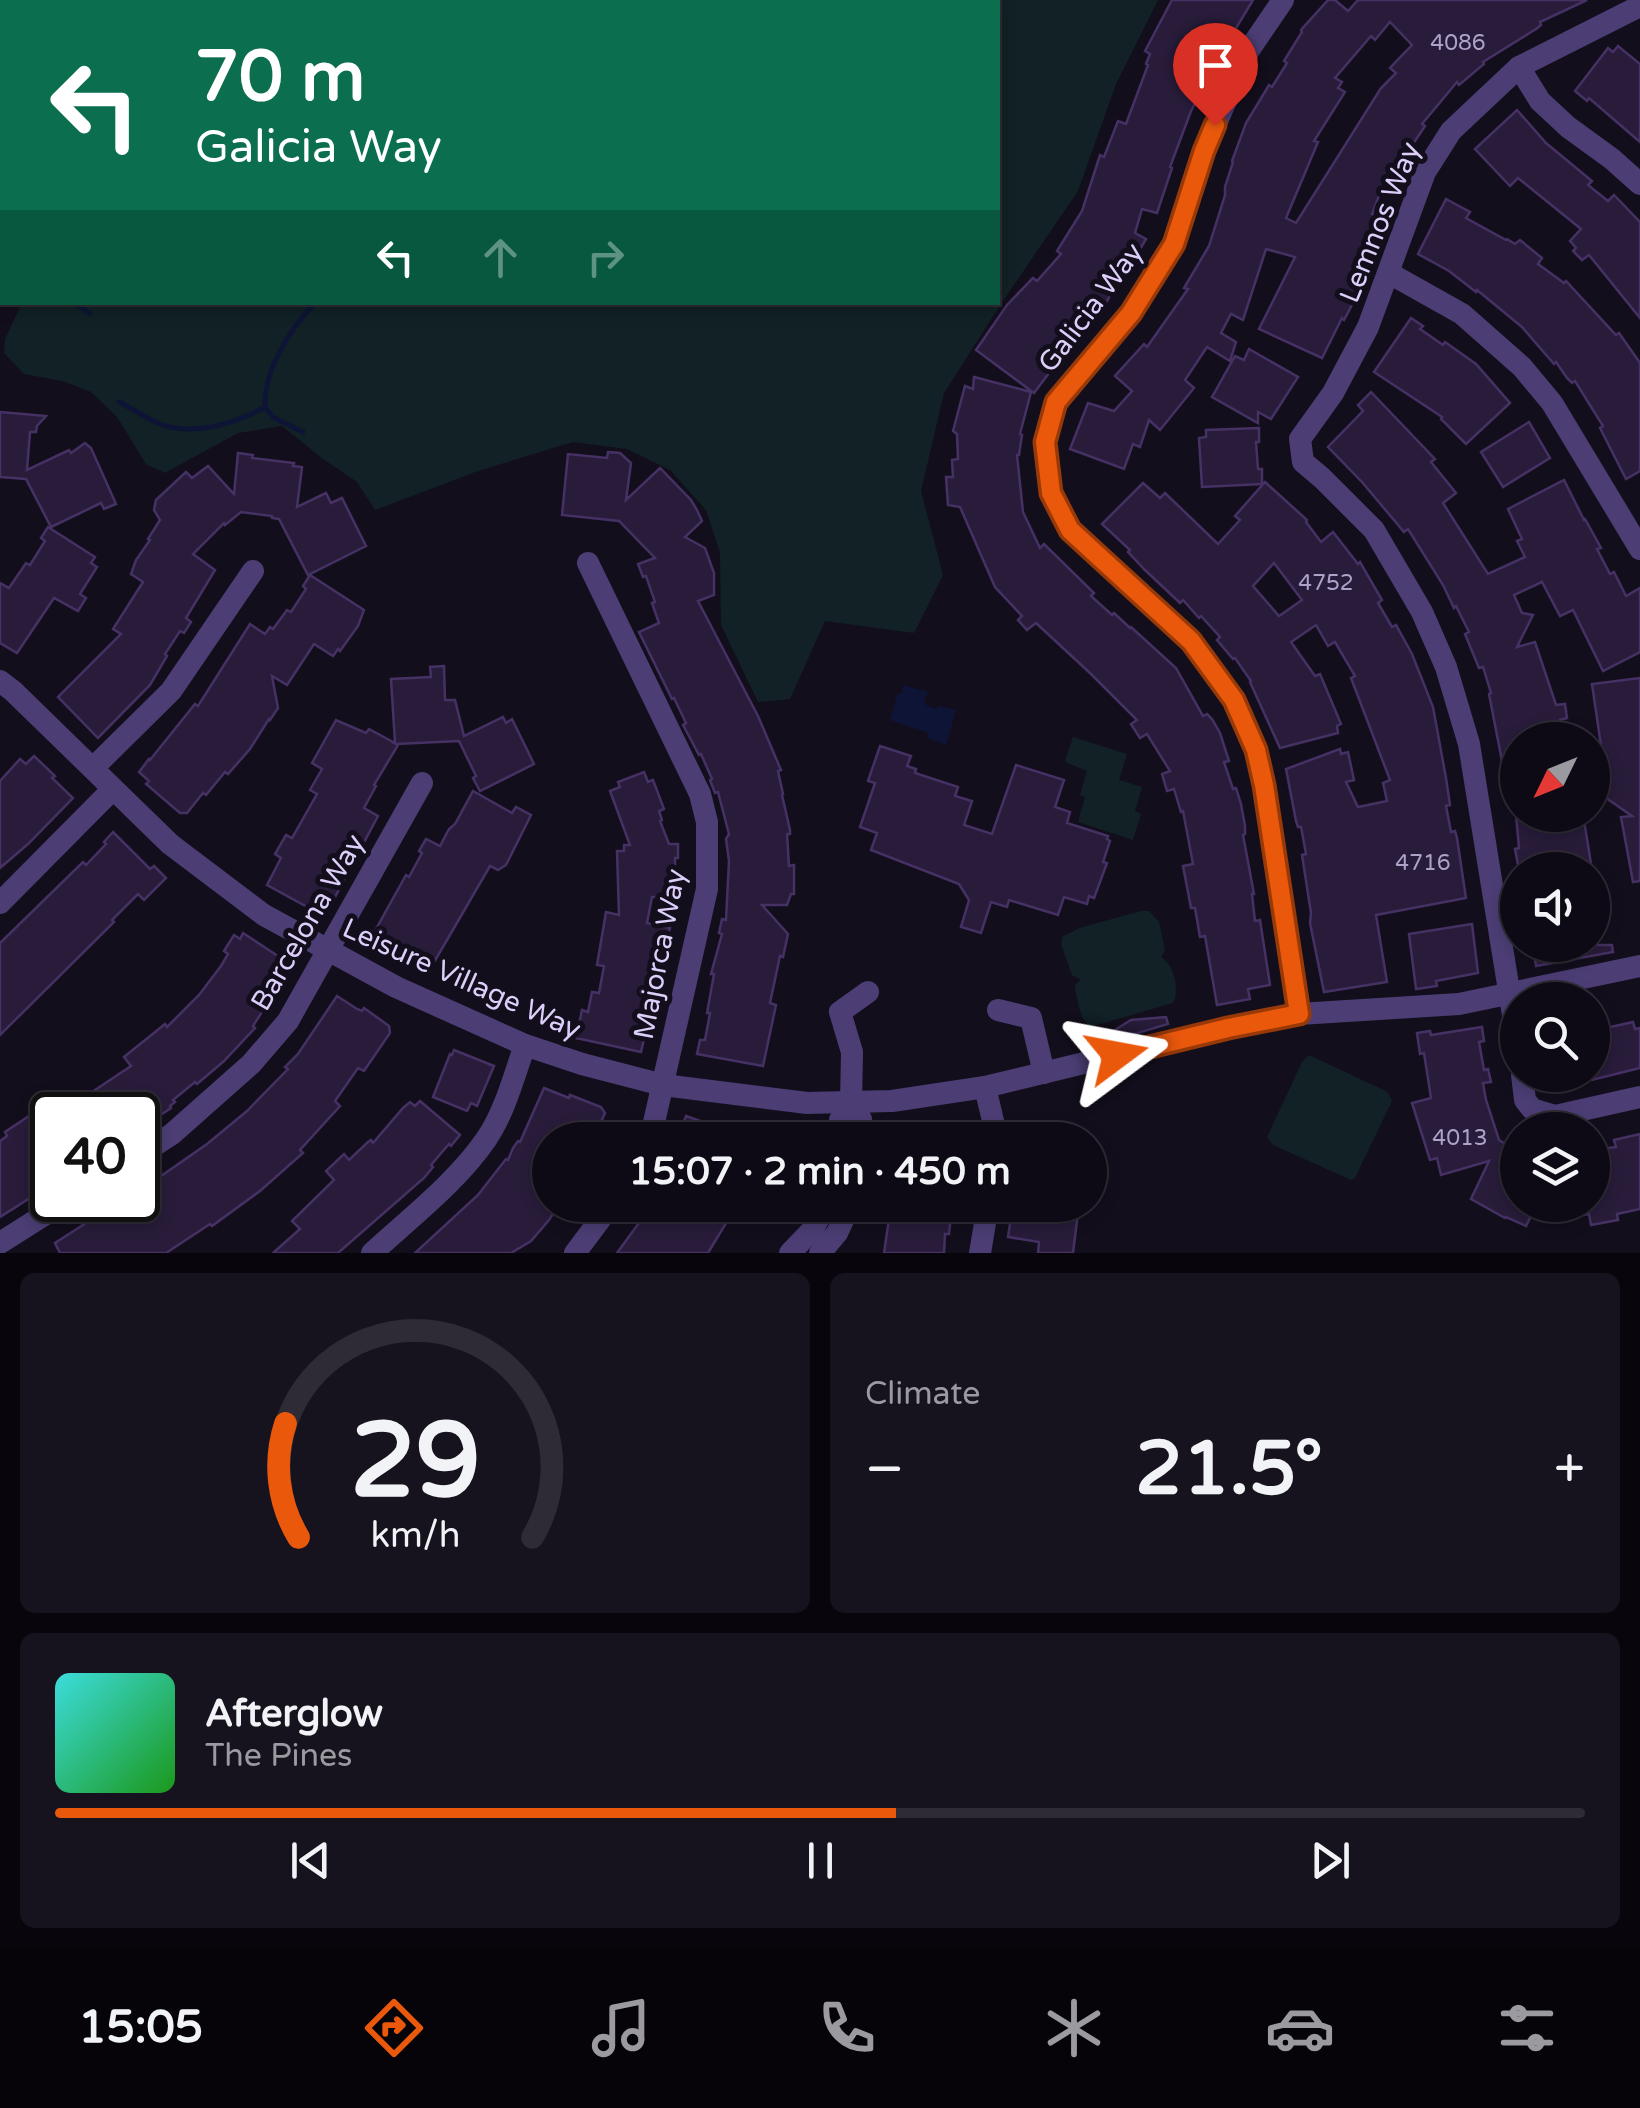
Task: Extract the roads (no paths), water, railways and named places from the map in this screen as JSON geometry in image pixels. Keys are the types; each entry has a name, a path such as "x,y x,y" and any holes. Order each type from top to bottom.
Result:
{"street":[{"name":"Galicia Way","path":"1284,0 1238,73 1204,151 1174,244 1131,313 1056,402 1045,442 1051,493 1070,530 1191,641 1234,700 1256,750 1264,785 1299,1014"},
{"name":"Lemnos Way","path":"1508,982 1469,744 1446,667 1422,612 1374,530 1303,462 1300,439 1333,393 1368,327 1425,172 1451,130 1519,67 1640,6"},
{"path":"1519,67 1540,102 1640,184"},
{"path":"1389,274 1462,314 1522,366 1552,404 1640,550"},
{"name":"Majorca Way","path":"588,563 700,794 707,822 706,889 654,1122"},
{"path":"94,768 170,691 253,570"},
{"name":"Leisure Village Way","path":"0,681 170,844 264,915 396,988 525,1045 663,1084 808,1102 892,1101 985,1087 1299,1014 1459,1004 1500,997"},
{"name":"Barcelona Way","path":"160,1142 250,1064 288,1021 422,782"},
{"path":"0,903 113,789"},
{"name":"Leisure Village Way","path":"1568,982 1640,966"},
{"path":"840,1122 851,1103 852,1052 840,1012 868,992"},
{"path":"998,1010 1031,1018 1044,1073"},
{"path":"372,1253 466,1166 488,1137 525,1045"},
{"path":"985,1087 993,1122"},
{"path":"1524,1092 1532,1109 1554,1116 1640,1097"},
{"path":"851,1103 861,1122"},
{"path":"0,1243 33,1222"},
{"path":"575,1253 598,1222"},
{"path":"790,1253 817,1222"},
{"path":"820,1253 842,1222"},
{"path":"980,1253 985,1222"}],"water":[{"path":"903,685 928,692 924,702 927,706 956,710 946,745 927,738 926,732 890,720"}],"waterway":[{"path":"78,305 90,314"},
{"path":"303,432 273,417 265,407 266,393 280,350 313,305"},
{"path":"119,402 155,422 182,429 211,427 265,407"}]}
